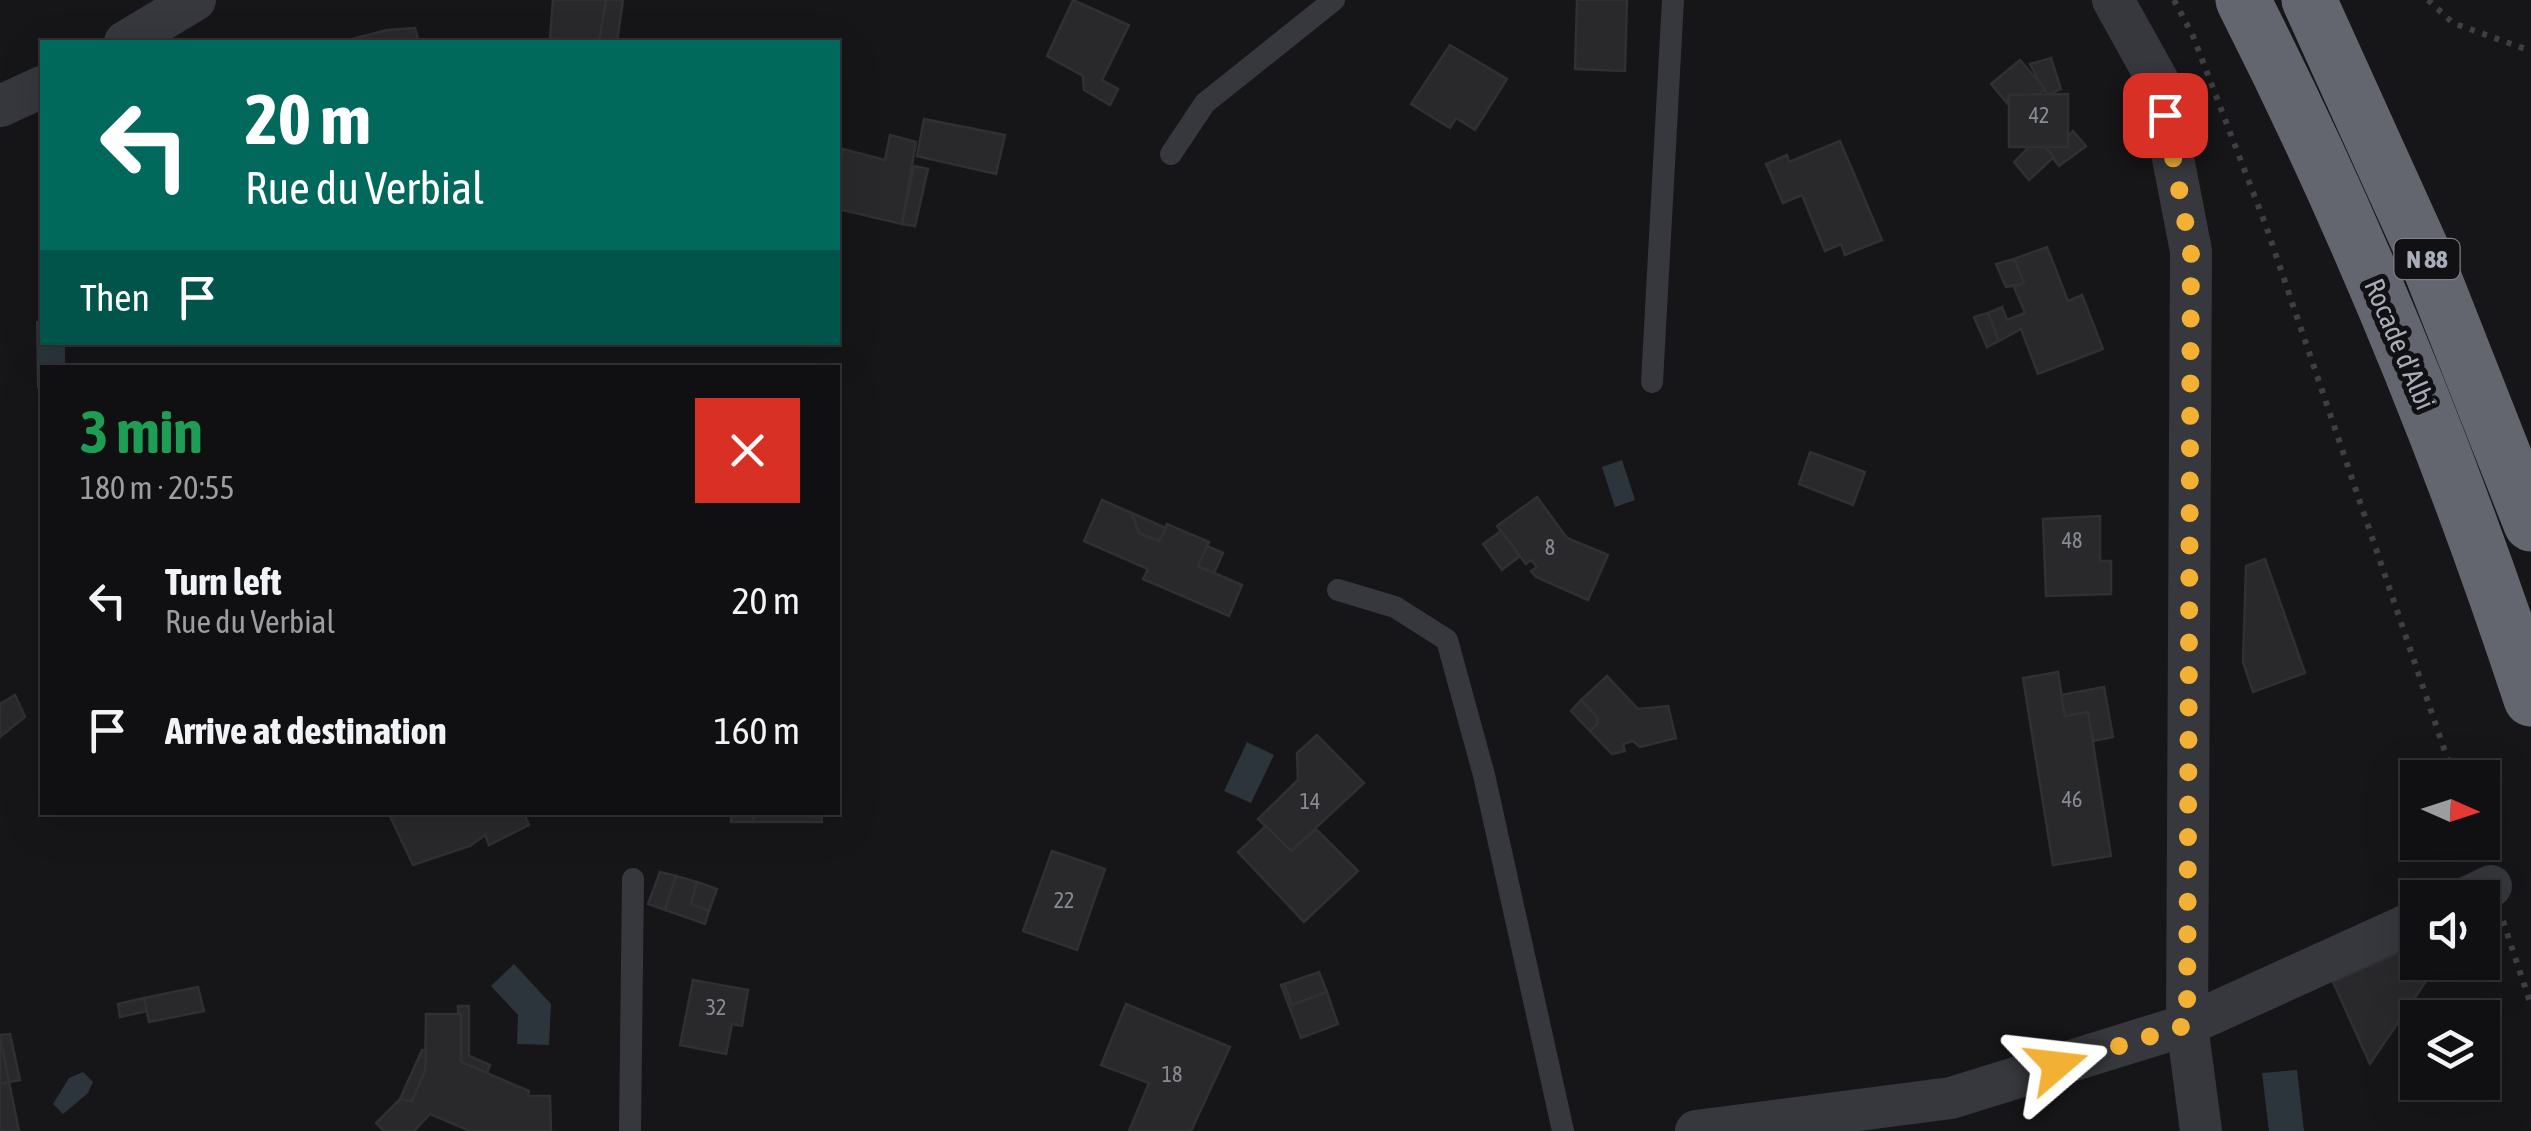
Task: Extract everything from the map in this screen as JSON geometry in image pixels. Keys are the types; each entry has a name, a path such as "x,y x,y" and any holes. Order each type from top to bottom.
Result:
{"highway":[{"name":"Rocade d'Albi","path":"2243,0 2354,234 2444,449 2531,699"},
{"name":"Rocade d'Albi","path":"2309,0 2430,265 2531,524"}],"street":[{"path":"129,40 195,0"},
{"path":"2113,0 2158,81 2191,252 2187,1025 2201,1131"},
{"path":"0,106 40,88"},
{"path":"1696,1131 1951,1098 2187,1025 2400,928"}],"lane":[{"path":"1171,154 1206,103 1334,0"},
{"path":"1652,382 1674,0"},
{"path":"1338,590 1395,607 1447,640 1484,776 1563,1131"},
{"path":"630,1131 633,879"}],"path":[{"path":"2174,0 2193,36 2266,226 2448,760"},
{"path":"2428,0 2454,22 2531,51"}],"shaded area":[{"path":"36,321 40,321 40,345 65,345 65,365 40,365 37,388"},
{"path":"1622,460 1635,500 1615,507 1602,467"},
{"path":"1247,742 1274,755 1251,803 1224,791"},
{"path":"514,964 551,1004 549,1045 517,1044 518,1015 491,986"},
{"path":"2297,1070 2304,1131 2269,1131 2262,1073"},
{"path":"83,1072 93,1082 88,1093 63,1114 53,1104 69,1078"}],"building":[{"path":"553,0 606,0 599,40 550,38"},
{"path":"606,0 623,0 617,40 599,40"},
{"path":"1073,0 1129,25 1102,80 1118,89 1110,105 1084,90 1083,76 1047,56"},
{"path":"1577,0 1627,0 1625,71 1575,69"},
{"path":"415,28 418,40 348,40"},
{"path":"1450,45 1507,79 1475,130 1456,118 1450,128 1411,104"},
{"path":"2051,58 2061,89 2047,95 2030,64"},
{"path":"2020,60 2045,89 2039,95 2009,95 2007,103 1991,84"},
{"path":"2068,94 2068,147 2009,147 2009,95"},
{"path":"924,119 1005,135 996,174 917,156"},
{"path":"2073,131 2086,146 2059,166 2045,147 2068,147 2068,136"},
{"path":"890,135 916,142 902,224 840,209 843,149 885,160"},
{"path":"1840,141 1882,240 1845,255 1841,244 1825,251 1802,195 1783,203 1766,164 1787,155 1789,162"},
{"path":"2029,147 2045,147 2054,157 2029,180 2014,162"},
{"path":"914,166 928,169 915,226 902,224"},
{"path":"2047,247 2068,301 2082,295 2103,349 2038,374 2021,329 1999,341 1988,313 2002,307 2007,320 2025,313 2014,287 2024,283 2014,259"},
{"path":"2014,259 2024,283 2006,287 1996,264"},
{"path":"1988,313 1999,341 1987,347 1974,317"},
{"path":"1810,452 1865,472 1853,505 1799,484"},
{"path":"1537,497 1567,538 1608,555 1588,600 1536,577 1531,571 1537,567 1531,560 1526,564 1497,526"},
{"path":"1102,500 1132,513 1139,533 1159,541 1167,524 1209,542 1198,566 1242,585 1229,616 1143,579 1148,569 1084,541"},
{"path":"1132,513 1166,528 1159,541 1139,533"},
{"path":"2100,516 2100,561 2111,561 2111,594 2046,596 2043,519"},
{"path":"1501,531 1520,556 1502,570 1483,544"},
{"path":"1207,546 1223,553 1214,573 1198,566"},
{"path":"2265,559 2305,673 2253,692 2243,662 2246,566"},
{"path":"2058,672 2065,716 2088,712 2111,856 2053,865 2023,678"},
{"path":"1607,676 1638,709 1668,706 1676,738 1640,747 1633,741 1623,744 1625,751 1612,754 1590,731 1598,723 1597,717 1581,700"},
{"path":"2104,687 2113,737 2093,741 2088,712 2065,716 2061,695"},
{"path":"15,695 25,717 0,737 0,704"},
{"path":"1581,700 1597,717 1598,723 1590,731 1571,711"},
{"path":"1317,735 1364,783 1291,851 1258,819 1298,780 1297,753"},
{"path":"389,815 524,815 529,825 489,845 485,835 470,846 413,865"},
{"path":"731,815 753,815 754,822 731,822"},
{"path":"753,815 821,815 822,822 754,822"},
{"path":"1266,826 1291,851 1316,829 1358,871 1304,922 1238,852"},
{"path":"1052,851 1105,869 1077,950 1023,931"},
{"path":"660,872 676,876 665,910 648,904"},
{"path":"676,876 697,882 691,904 709,911 705,924 665,910"},
{"path":"697,882 717,889 709,911 691,904"},
{"path":"2400,952 2400,980 2427,980 2413,1000 2400,1000 2400,1020 2370,1064 2333,982"},
{"path":"1319,972 1327,992 1292,1005 1284,984"},
{"path":"693,980 748,990 742,1026 732,1024 726,1054 680,1045"},
{"path":"1284,984 1292,1005 1327,992 1338,1024 1301,1038 1281,985"},
{"path":"198,987 204,1011 149,1022 144,998"},
{"path":"144,998 147,1011 120,1017 118,1004"},
{"path":"1126,1004 1230,1047 1191,1131 1129,1131 1149,1083 1101,1065"},
{"path":"458,1006 469,1006 469,1056 490,1065 487,1073 461,1062"},
{"path":"426,1014 461,1014 461,1062 529,1091 528,1096 550,1096 551,1131 470,1131 430,1114 414,1131 384,1131 376,1123 400,1099 412,1101 425,1071"},
{"path":"0,1034 9,1082 0,1084"},
{"path":"10,1034 20,1080 9,1082 0,1035"},
{"path":"422,1050 426,1050 425,1071 412,1101 400,1099"},
{"path":"9,1082 19,1131 0,1131 0,1084"}],"route":[{"path":"2057,1065 2187,1025 2191,252 2165,115"}]}
